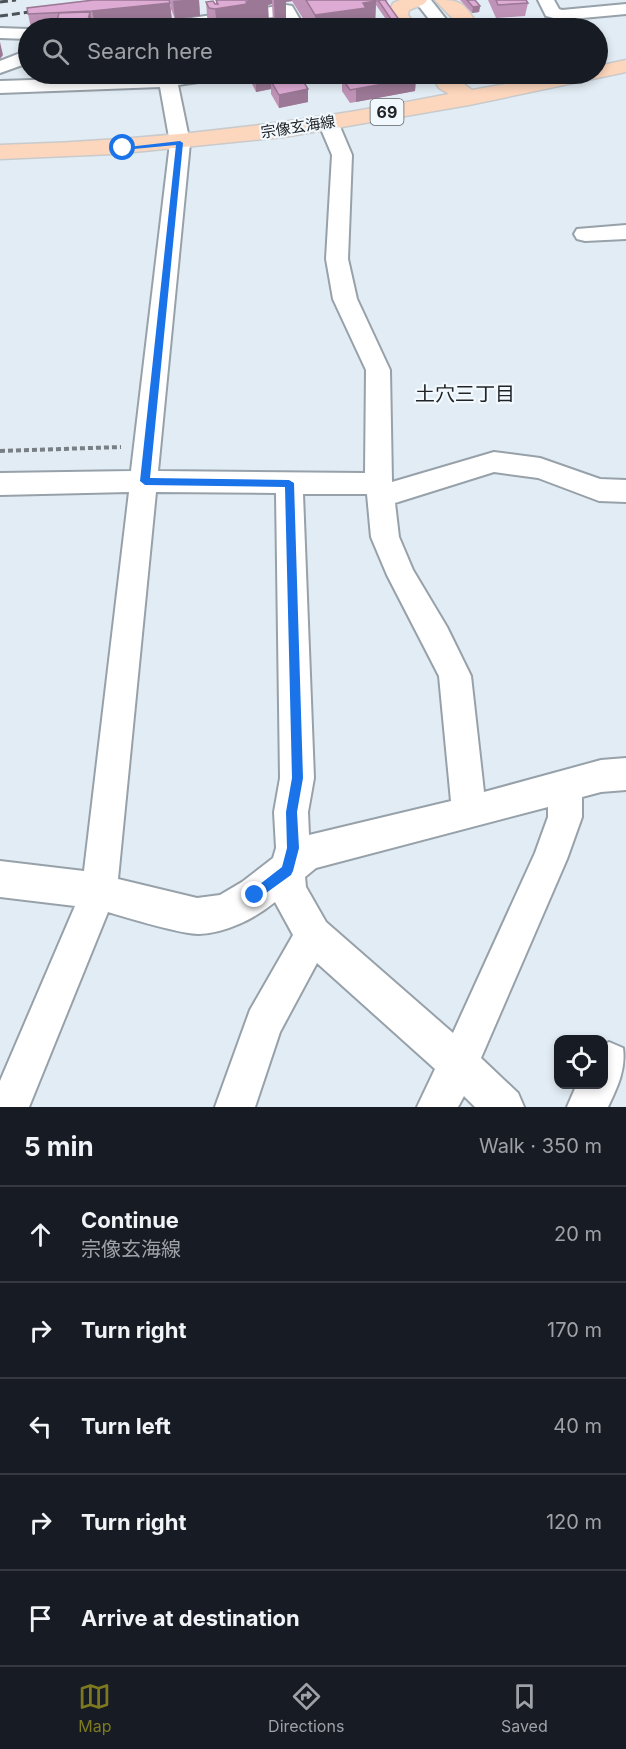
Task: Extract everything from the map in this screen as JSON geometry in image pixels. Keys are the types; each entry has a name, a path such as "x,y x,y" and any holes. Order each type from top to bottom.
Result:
{"main road":[{"path":"400,18 398,15 400,7 417,0"},
{"path":"445,0 455,7 463,18"},
{"path":"608,70 626,66"},
{"path":"448,84 469,98"},
{"path":"468,84 469,98"},
{"name":"宗像玄海線","path":"0,152 123,148 255,134 541,84"}],"street":[{"path":"422,0 437,18"},
{"path":"546,0 552,12 561,15 626,9"},
{"path":"229,18 286,10 291,18"},
{"path":"0,33 18,34"},
{"path":"0,67 18,61"},
{"path":"0,87 50,84"},
{"path":"9,1107 99,891 180,143 169,84"},
{"path":"328,122 342,155 337,259 345,299 378,370 380,490 385,537 389,550 455,676 469,813"},
{"path":"585,234 626,232"},
{"path":"0,484 145,481 289,483 380,490 494,462 540,468 599,490 626,491"},
{"path":"289,483 297,778 291,812 293,848 287,871 288,891 313,935 459,1064 504,1107"},
{"path":"0,879 99,891 125,900 197,916 224,912 255,895 287,871 307,852 469,813 601,776 626,774"},
{"path":"437,1107 459,1064 550,859 565,817 566,786"},
{"path":"235,1107 264,1024 313,935"},
{"path":"587,1107 596,1089"}],"path":[{"path":"0,451 128,447"}],"building":[{"path":"94,0 169,0 170,3 92,11 28,14 27,8"},
{"path":"216,0 257,0 246,2 247,4 209,8 206,2 213,1 218,4"},
{"path":"306,0 376,1 363,3 366,8 315,15"},
{"path":"378,0 385,0 398,18 390,18"},
{"path":"467,0 475,0 480,6 473,7"},
{"path":"496,0 526,0 528,3 498,5"},
{"path":"90,12 88,18 58,18 59,13"},
{"path":"273,84 305,84 308,89 279,95"},
{"path":"346,84 383,84 350,90"}],"railway":[{"path":"0,2 16,0"},
{"path":"0,16 45,10"}],"district":[{"name":"土穴三丁目","path":"465,394"}],"route":[{"path":"123,148 180,143 145,481 289,483 297,778 291,812 293,848 287,871 255,895"}]}
